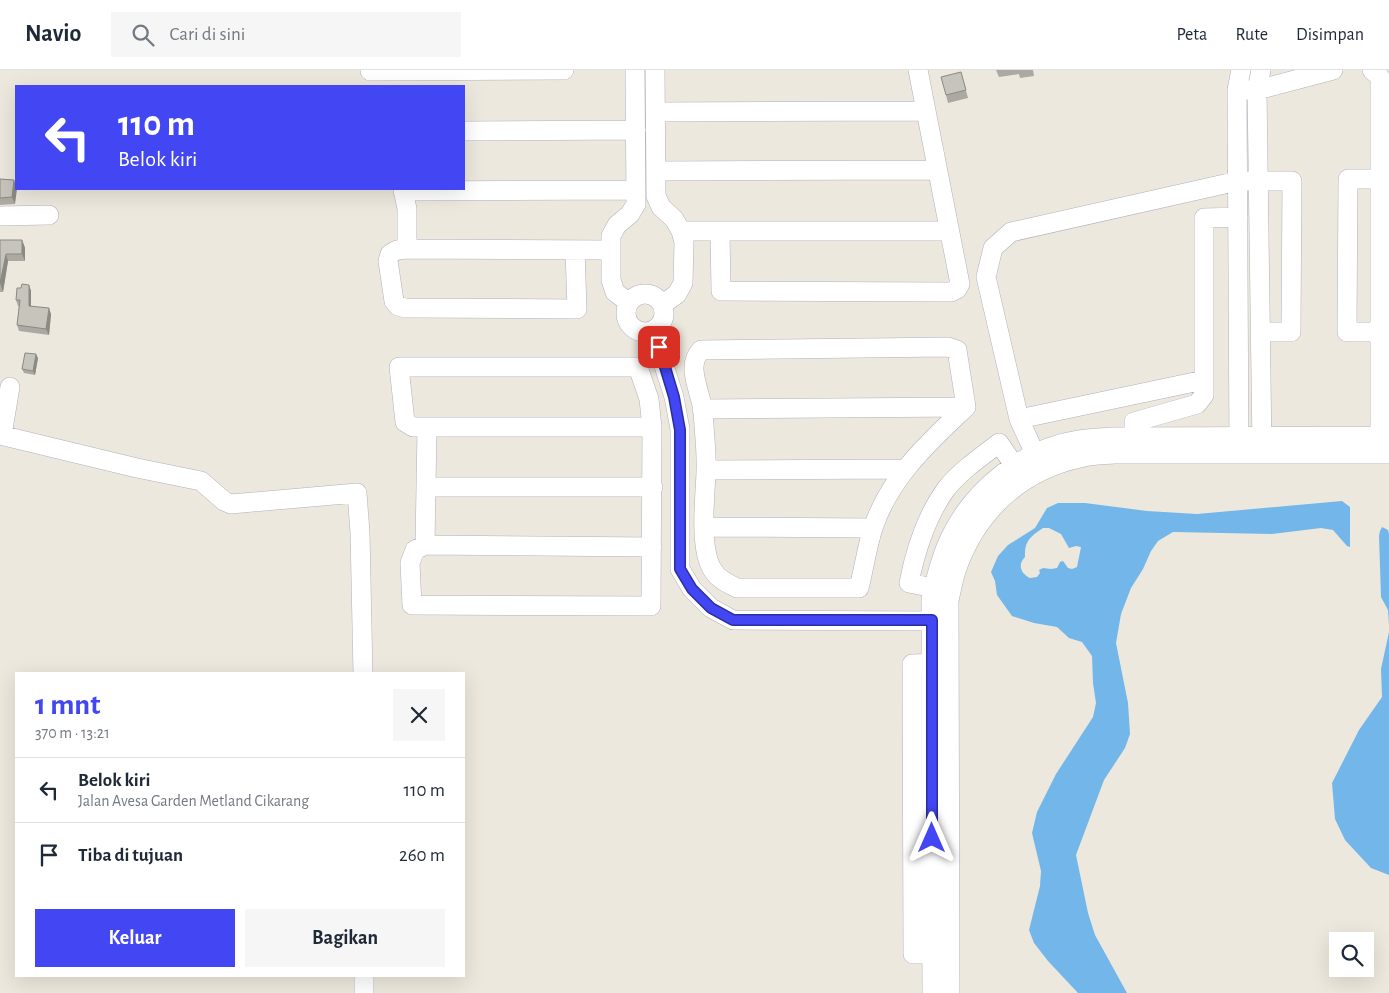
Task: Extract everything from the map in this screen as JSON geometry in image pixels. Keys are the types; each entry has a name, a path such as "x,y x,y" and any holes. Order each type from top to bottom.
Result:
{"street":[{"path":"371,76 564,70"},
{"path":"628,302 615,292 611,280 610,250 611,236 616,225 630,214 636,204 635,70"},
{"path":"655,70 656,196 661,207 674,219 681,231 684,242 683,283 677,294 662,304"},
{"path":"720,231 721,291 951,292 957,289 960,284 918,70"},
{"path":"1239,445 1237,90 1241,70"},
{"path":"1262,70 1257,90 1262,445"},
{"path":"1237,90 1257,90 1334,70"},
{"path":"1262,445 1384,436 1380,332 1380,76 1372,70"},
{"path":"656,112 926,111"},
{"path":"465,131 636,130"},
{"path":"656,171 937,170"},
{"path":"1380,179 1348,179 1347,332 1380,332"},
{"path":"1036,454 1019,419 986,277 993,248 1011,232 1238,181 1292,181 1291,332 1260,332"},
{"path":"407,249 407,209 403,190 636,190"},
{"path":"0,216 50,215"},
{"path":"1134,436 1134,422 1198,404 1204,395 1204,218 1238,217"},
{"path":"681,231 949,231"},
{"path":"575,250 577,309 405,308 398,306 394,301 388,261 390,254 397,250 407,249 610,250"},
{"path":"646,293 656,296 662,304 664,314 661,324 654,331 643,333 634,329 627,322 625,312 628,302 636,295 646,293"},
{"path":"654,331 674,397 680,430 680,569 692,589 711,608 733,620 941,621"},
{"path":"948,347 957,350 966,406 904,469 885,500 873,528 859,588 736,588 721,581 712,571 707,556 705,527 706,470 702,409 693,368 695,356 701,350 948,347"},
{"path":"652,427 413,427 405,422 399,367 638,367 649,399 652,427 653,456 652,606 412,605 410,563 415,550 425,545 652,547"},
{"path":"1019,419 1204,380"},
{"path":"10,386 1,435 137,468 201,481 224,501 231,504 357,493 360,532 363,672"},
{"path":"702,409 966,406"},
{"path":"425,545 427,428"},
{"path":"941,621 931,599 939,566 951,536 986,488 1014,465 1045,449 1078,440 1134,436 1239,445"},
{"path":"934,588 909,583 914,558 924,532 946,489 969,466 999,443 1014,465"},
{"path":"932,993 941,954 941,621 949,601 956,572 967,545 981,522 999,500 1023,480 1052,466 1081,457 1239,445 1389,454"},
{"path":"653,456 680,456"},
{"path":"706,470 904,469"},
{"path":"426,487 653,486"},
{"path":"679,500 705,500"},
{"path":"705,527 873,528"},
{"path":"941,954 950,993"},
{"path":"364,977 364,993"}],"water":[{"path":"1342,501 1350,507 1350,547 1333,530 1321,528 1272,534 1173,532 1158,541 1151,551 1143,569 1131,588 1121,614 1116,643 1128,703 1130,734 1125,748 1104,780 1076,855 1088,913 1095,935 1127,993 1078,993 1034,943 1029,930 1040,886 1041,871 1032,833 1037,812 1056,774 1093,717 1096,703 1092,656 1082,642 1069,638 1057,627 1034,623 1012,616 997,595 995,581 991,572 998,556 1008,545 1035,528 1047,508 1058,503 1085,503 1147,511 1197,514","holes":["1043,528 1049,528 1061,534 1069,548 1081,547 1077,567 1068,568 1063,561 1060,562 1057,568 1043,568 1039,570 1040,573 1037,577 1030,578 1021,569 1027,543 1032,536"]},
{"path":"1382,527 1388,530 1389,534 1389,625 1388,610 1381,597 1379,536"},
{"path":"1389,632 1389,875 1371,868 1345,840 1335,819 1332,783 1359,730 1382,697 1381,669"}],"building":[{"path":"961,72 966,90 946,95 941,77"},
{"path":"0,179 14,180 12,197 0,198"},
{"path":"0,240 22,240 22,254 6,254 0,283"},
{"path":"22,284 29,285 29,306 49,308 46,329 17,325 20,300 16,300 17,288 21,288"},
{"path":"25,353 36,354 33,371 22,369"}],"route":[{"path":"659,347 674,397 680,430 680,569 692,589 711,608 733,620 932,620 932,838"}]}
